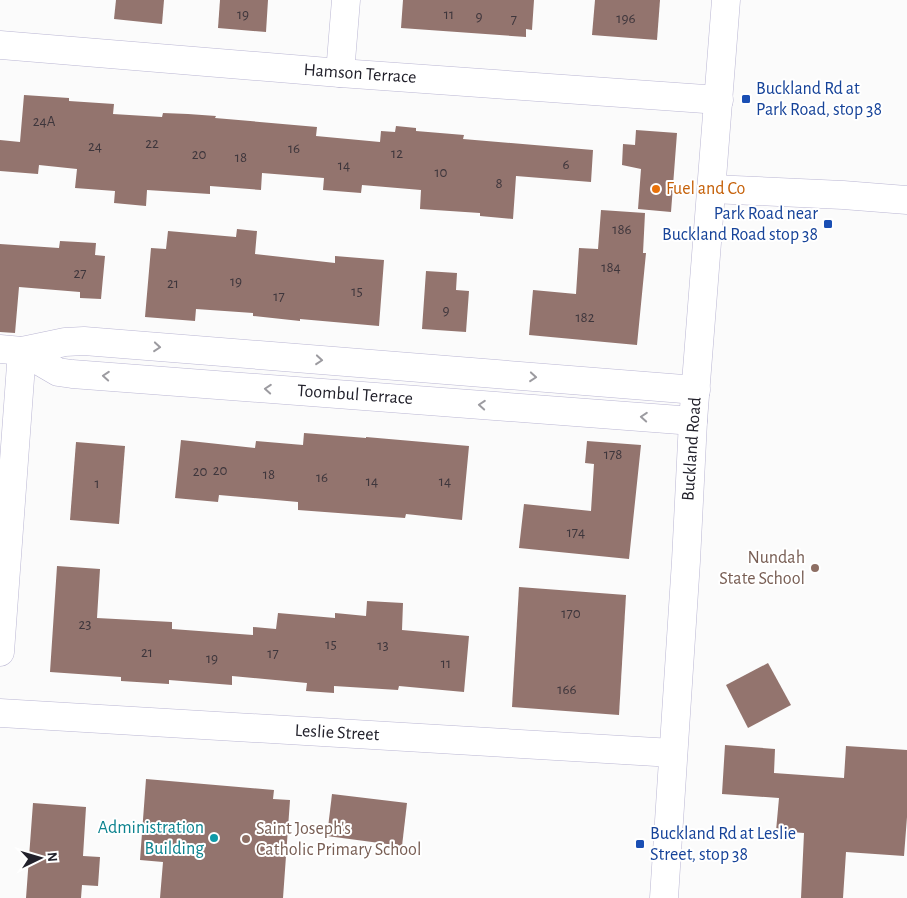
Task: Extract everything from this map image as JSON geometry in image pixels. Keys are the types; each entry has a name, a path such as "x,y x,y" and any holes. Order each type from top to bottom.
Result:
{"street":[{"path":"340,73 346,0"},
{"name":"Buckland Road","path":"664,898 686,561 693,421 726,0"},
{"name":"Hamson Terrace","path":"0,45 340,73 719,100"},
{"path":"712,189 907,200"},
{"name":"Toombul Terrace","path":"11,350 84,341 696,390"},
{"path":"0,652 11,350"},
{"name":"Toombul Terrace","path":"11,350 58,372 72,374 693,421"},
{"name":"Leslie Street","path":"0,713 673,753"}],"building":[{"path":"116,0 164,0 162,24 114,19"},
{"path":"220,0 268,0 266,32 218,28"},
{"path":"403,0 534,0 532,30 526,29 526,37 401,28"},
{"path":"595,0 660,0 657,40 592,35"},
{"path":"24,95 114,104 113,114 162,117 163,113 188,114 317,127 316,136 380,142 381,131 395,132 396,126 416,128 416,131 464,135 463,139 593,150 591,182 516,176 513,219 480,216 480,213 420,209 421,190 362,185 361,193 323,190 324,178 262,173 261,190 210,186 210,194 147,190 146,206 114,203 115,191 75,188 77,169 39,165 38,174 0,171 0,140 20,142"},
{"name":"Fuel and Co","path":"636,130 677,133 671,212 638,209 641,169 622,165 623,144 635,145"},
{"path":"601,210 645,213 643,253 646,253 637,345 529,335 533,290 576,294 579,248 598,249"},
{"path":"237,229 257,231 255,254 335,263 335,256 384,260 379,326 300,319 300,321 253,316 253,313 196,309 195,321 145,317 151,248 166,249 168,231 236,237"},
{"path":"60,241 96,243 95,255 105,256 101,299 80,298 80,292 19,287 15,333 0,332 0,244 59,248"},
{"path":"426,271 457,273 456,290 469,291 466,332 422,329"},
{"path":"304,433 469,446 462,520 406,514 405,518 298,510 298,502 219,495 218,502 175,498 181,440 255,448 256,441 303,445"},
{"path":"587,441 641,445 629,559 519,548 524,504 591,511 594,464 585,463"},
{"path":"76,442 125,446 119,524 70,520"},
{"path":"57,566 100,569 97,618 172,622 172,629 253,635 253,627 276,629 278,613 335,618 335,613 366,616 367,601 403,603 402,630 469,636 464,692 399,686 398,690 334,686 334,693 306,691 307,683 232,676 232,685 169,680 169,684 121,681 121,677 50,672"},
{"path":"519,587 626,595 619,715 512,707"},
{"path":"768,663 791,705 748,728 726,685"},
{"path":"725,745 775,749 774,773 844,778 846,746 907,750 907,817 904,856 846,852 843,898 801,898 804,833 776,831 779,798 722,794"},
{"name":"Administration Building","path":"146,779 274,790 273,799 290,800 283,898 160,898 163,862 140,860"},
{"path":"332,794 407,803 402,846 327,836"},
{"path":"33,803 86,807 83,856 100,857 98,886 82,885 81,898 26,898"}],"place":[{"name":"Buckland Rd at Park Road, stop 38","path":"746,99"},
{"name":"Fuel and Co","path":"656,189"},
{"name":"Park Road near Buckland Road stop 38","path":"828,224"},
{"name":"Nundah State School","path":"815,568"},
{"name":"Administration Building","path":"214,838"},
{"name":"Saint Joseph's Catholic Primary School","path":"246,839"},
{"name":"Buckland Rd at Leslie Street, stop 38","path":"640,844"}]}
